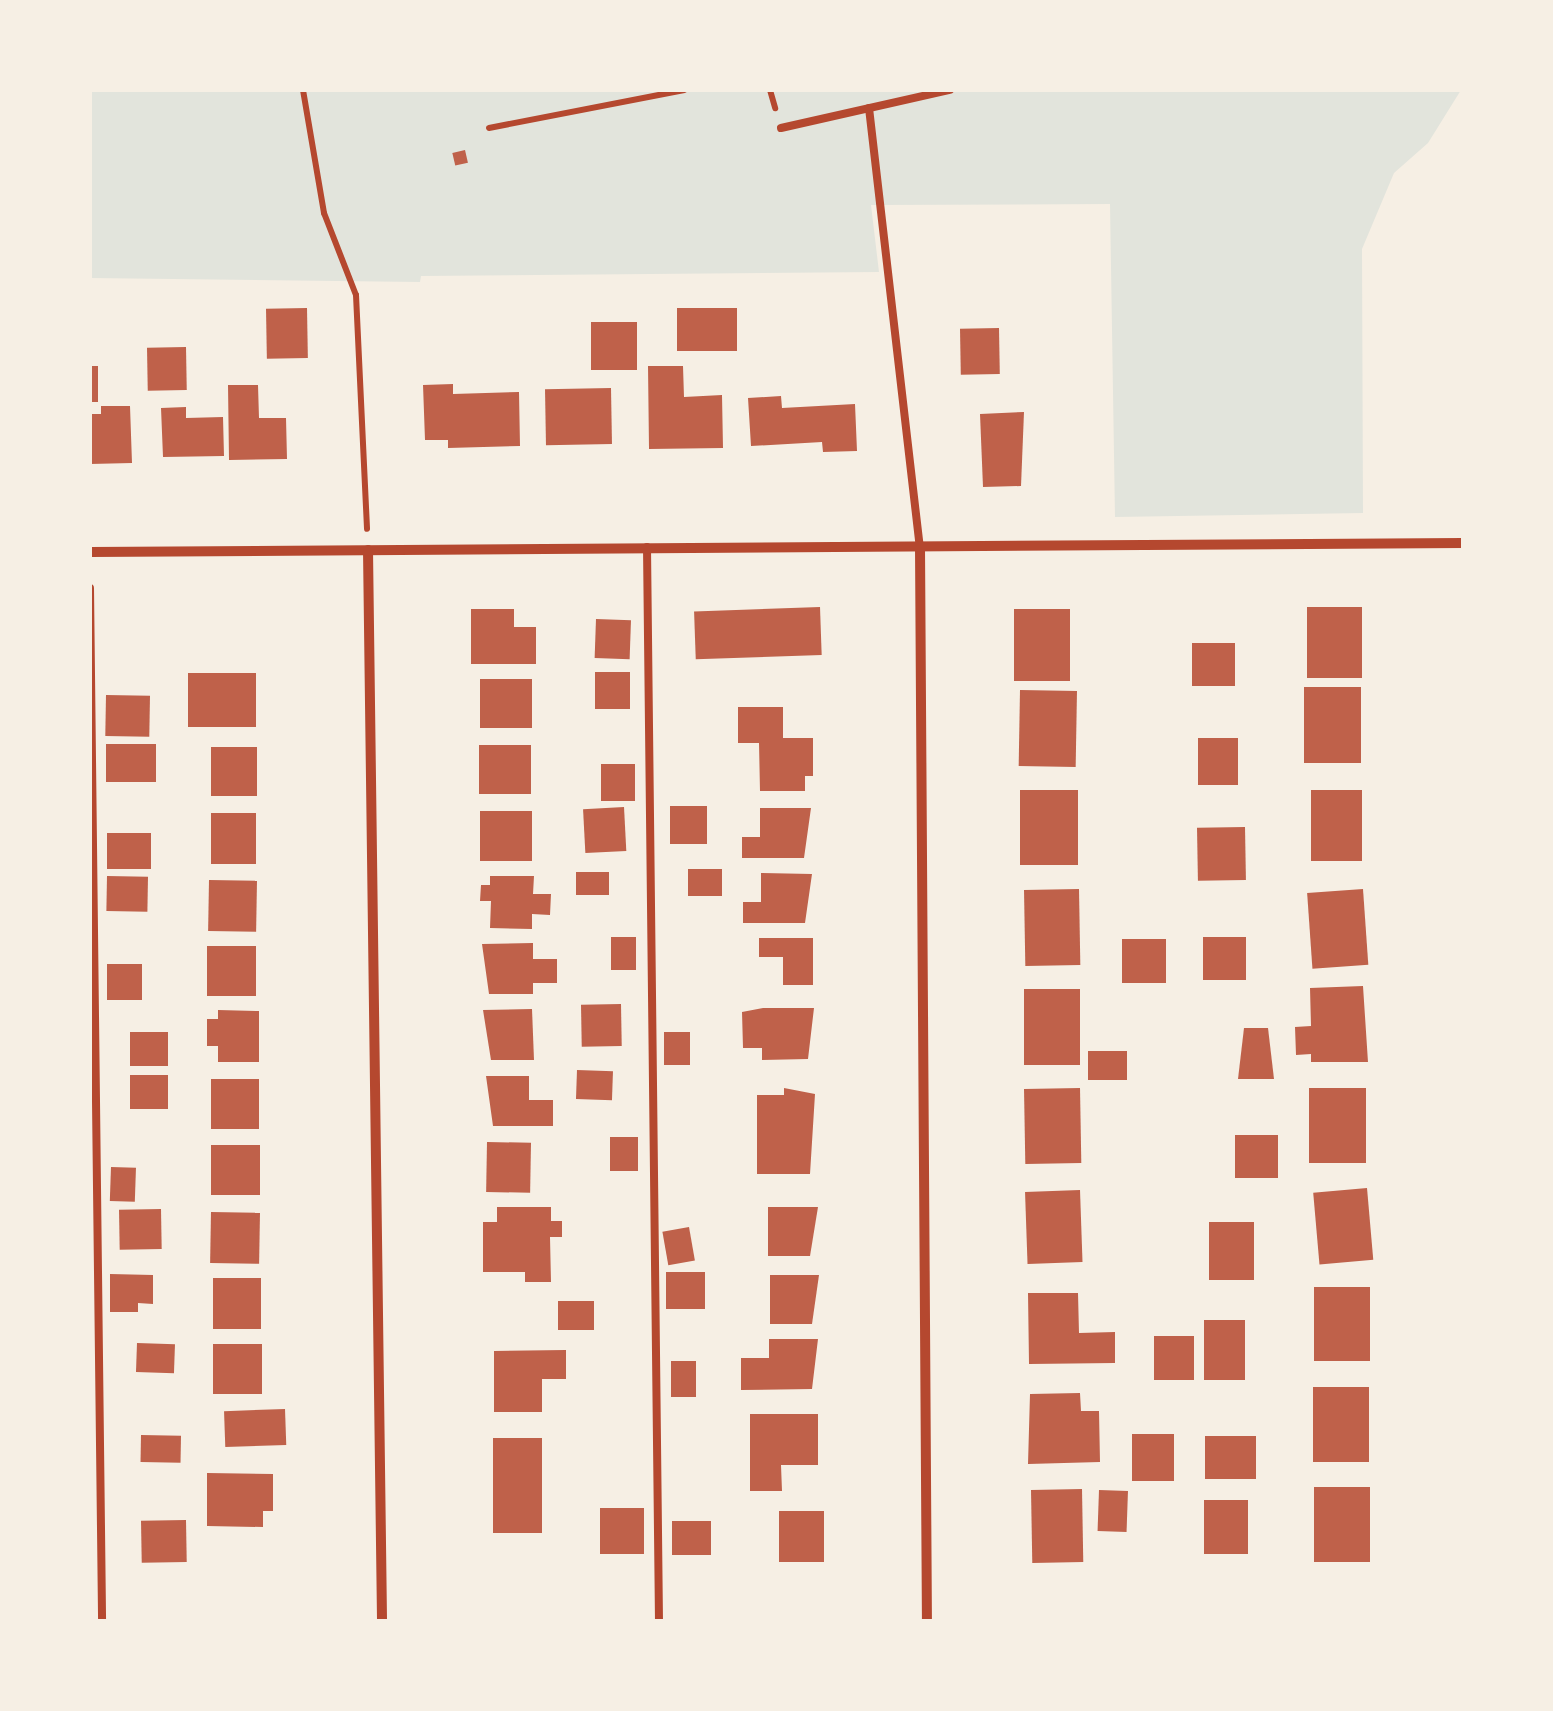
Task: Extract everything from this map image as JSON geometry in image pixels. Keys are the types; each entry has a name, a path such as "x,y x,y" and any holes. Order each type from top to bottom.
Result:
{"street":[{"path":"90,552 1463,542"},
{"path":"920,547 927,1621"},
{"path":"368,550 382,1621"}],"lane":[{"path":"782,128 950,90"},
{"path":"869,108 920,547"},
{"path":"647,547 659,1621"},
{"path":"90,588 102,1621"}],"path":[{"path":"303,90 324,213 356,295 368,550"},
{"path":"490,128 684,90"}],"shaded area":[{"path":"90,90 1461,90 1428,143 1394,173 1362,249 1363,513 1115,517 1110,204 871,205 879,272 421,276 420,282 90,278"}],"building":[{"path":"465,150 468,163 455,166 452,153"},
{"path":"307,308 308,358 267,359 266,309"},
{"path":"677,308 737,308 737,351 677,351"},
{"path":"591,322 637,322 637,370 591,370"},
{"path":"999,328 1000,374 961,375 960,329"},
{"path":"186,347 187,390 148,391 147,348"},
{"path":"90,366 98,366 98,402 90,402"},
{"path":"648,366 683,366 684,397 722,395 723,448 649,449"},
{"path":"453,384 453,394 519,392 520,446 448,448 448,440 425,440 423,385"},
{"path":"228,385 258,385 259,418 286,418 287,459 229,460"},
{"path":"611,388 612,444 546,445 545,389"},
{"path":"781,396 782,408 855,404 857,451 823,452 822,442 751,446 748,398"},
{"path":"101,406 130,406 132,463 90,464 90,414 101,414"},
{"path":"186,407 186,418 223,417 224,456 163,457 161,408"},
{"path":"1024,412 1021,486 983,487 980,414"},
{"path":"820,607 822,655 696,659 694,611"},
{"path":"1307,607 1362,607 1362,678 1307,678"},
{"path":"471,609 514,609 514,627 536,627 536,664 471,664"},
{"path":"1014,609 1070,609 1070,681 1014,681"},
{"path":"596,619 631,620 630,659 595,658"},
{"path":"1192,643 1235,643 1235,686 1192,686"},
{"path":"595,672 630,672 630,709 595,709"},
{"path":"188,673 256,673 256,727 188,727"},
{"path":"480,679 532,679 532,728 480,728"},
{"path":"1304,687 1361,687 1361,763 1304,763"},
{"path":"1020,690 1077,691 1076,767 1019,766"},
{"path":"106,695 150,696 149,737 105,736"},
{"path":"738,707 783,707 783,738 813,738 813,776 805,776 805,791 760,791 759,743 738,743"},
{"path":"1198,738 1238,738 1238,785 1198,785"},
{"path":"106,744 156,744 156,782 106,782"},
{"path":"479,745 531,745 531,794 479,794"},
{"path":"211,747 257,747 257,796 211,796"},
{"path":"601,764 635,764 635,801 601,801"},
{"path":"1020,790 1078,790 1078,865 1020,865"},
{"path":"1311,790 1362,790 1362,861 1311,861"},
{"path":"670,806 707,806 707,844 670,844"},
{"path":"624,807 626,851 585,853 583,809"},
{"path":"760,808 811,808 804,858 742,858 742,837 760,837"},
{"path":"480,811 532,811 532,861 480,861"},
{"path":"211,813 256,813 256,864 211,864"},
{"path":"1245,827 1246,880 1198,881 1197,828"},
{"path":"107,833 151,833 151,869 107,869"},
{"path":"688,869 722,869 722,896 688,896"},
{"path":"576,872 609,872 609,895 576,895"},
{"path":"761,873 812,874 805,923 743,923 743,902 761,902"},
{"path":"107,876 148,877 147,912 106,911"},
{"path":"490,876 534,876 533,894 551,894 550,915 532,914 532,929 490,928 491,901 480,901 481,885 490,885"},
{"path":"209,880 257,881 256,932 208,931"},
{"path":"1079,889 1080,965 1025,966 1024,890"},
{"path":"1363,889 1368,965 1312,969 1307,893"},
{"path":"611,937 636,937 636,970 611,970"},
{"path":"1203,937 1246,937 1246,980 1203,980"},
{"path":"759,938 813,938 813,985 783,985 783,957 759,957"},
{"path":"1122,939 1166,939 1166,983 1122,983"},
{"path":"533,943 533,959 557,959 557,983 533,983 533,994 489,994 482,944"},
{"path":"207,946 256,946 256,996 207,996"},
{"path":"107,964 142,964 142,1000 107,1000"},
{"path":"1363,986 1368,1062 1311,1062 1311,1054 1296,1055 1295,1027 1311,1026 1310,988"},
{"path":"1024,989 1080,989 1080,1065 1024,1065"},
{"path":"621,1004 622,1046 582,1047 581,1005"},
{"path":"814,1008 808,1059 762,1060 762,1048 743,1048 742,1012"},
{"path":"532,1009 534,1060 491,1060 483,1010"},
{"path":"218,1010 259,1011 259,1062 218,1062 218,1046 207,1046 207,1019 218,1019"},
{"path":"1244,1028 1268,1028 1274,1079 1238,1079"},
{"path":"130,1032 168,1032 168,1066 130,1066"},
{"path":"664,1032 690,1032 690,1065 664,1065"},
{"path":"1088,1051 1127,1051 1127,1080 1088,1080"},
{"path":"577,1070 613,1071 612,1100 576,1099"},
{"path":"130,1075 168,1075 168,1109 130,1109"},
{"path":"486,1076 529,1076 529,1100 553,1100 553,1126 493,1126"},
{"path":"211,1079 259,1079 259,1129 211,1129"},
{"path":"784,1088 815,1094 810,1174 757,1174 757,1095 784,1095"},
{"path":"1080,1088 1081,1163 1025,1164 1024,1089"},
{"path":"1309,1088 1366,1088 1366,1163 1309,1163"},
{"path":"1235,1135 1278,1135 1278,1178 1235,1178"},
{"path":"610,1137 638,1137 638,1171 610,1171"},
{"path":"487,1142 531,1143 530,1193 486,1192"},
{"path":"211,1145 260,1145 260,1195 211,1195"},
{"path":"111,1167 136,1168 135,1202 110,1201"},
{"path":"1367,1188 1373,1260 1319,1264 1313,1193"},
{"path":"1080,1190 1083,1262 1028,1264 1025,1192"},
{"path":"497,1207 551,1207 551,1221 562,1221 562,1237 550,1237 551,1282 525,1282 525,1272 483,1272 483,1222 497,1222"},
{"path":"768,1207 818,1207 810,1256 768,1256"},
{"path":"161,1209 162,1249 120,1250 119,1210"},
{"path":"211,1212 260,1213 259,1264 210,1263"},
{"path":"1209,1222 1254,1222 1254,1280 1209,1280"},
{"path":"689,1227 695,1260 668,1265 662,1232"},
{"path":"666,1272 705,1272 705,1309 666,1309"},
{"path":"110,1274 153,1275 153,1304 138,1303 138,1312 110,1312"},
{"path":"770,1275 819,1275 812,1324 770,1324"},
{"path":"213,1278 261,1278 261,1329 213,1329"},
{"path":"1314,1287 1370,1287 1370,1361 1314,1361"},
{"path":"1028,1293 1078,1293 1079,1333 1115,1332 1115,1363 1029,1364"},
{"path":"558,1301 594,1301 594,1330 558,1330"},
{"path":"1204,1320 1245,1320 1245,1380 1204,1380"},
{"path":"1154,1336 1194,1336 1194,1380 1154,1380"},
{"path":"769,1339 818,1339 812,1389 741,1390 741,1358 769,1358"},
{"path":"137,1343 175,1344 174,1373 136,1372"},
{"path":"213,1344 262,1344 262,1394 213,1394"},
{"path":"566,1350 566,1379 542,1379 542,1412 494,1412 494,1351"},
{"path":"671,1361 696,1361 696,1397 671,1397"},
{"path":"1313,1387 1369,1387 1369,1462 1313,1462"},
{"path":"1080,1393 1081,1411 1099,1411 1100,1462 1028,1464 1030,1394"},
{"path":"285,1409 286,1445 225,1447 224,1411"},
{"path":"750,1414 818,1414 818,1465 781,1465 782,1491 750,1491"},
{"path":"1132,1434 1174,1434 1174,1481 1132,1481"},
{"path":"141,1435 181,1436 181,1463 141,1462"},
{"path":"1205,1436 1256,1436 1256,1479 1205,1479"},
{"path":"493,1438 542,1438 542,1533 493,1533"},
{"path":"207,1473 273,1474 273,1511 263,1511 263,1527 207,1526"},
{"path":"1314,1487 1370,1487 1370,1562 1314,1562"},
{"path":"1082,1489 1083,1562 1032,1563 1031,1490"},
{"path":"1099,1490 1128,1491 1127,1532 1098,1531"},
{"path":"1204,1500 1248,1500 1248,1554 1204,1554"},
{"path":"600,1508 644,1508 644,1554 600,1554"},
{"path":"779,1511 824,1511 824,1562 779,1562"},
{"path":"186,1520 187,1562 142,1563 141,1521"},
{"path":"672,1521 711,1521 711,1555 672,1555"}]}
